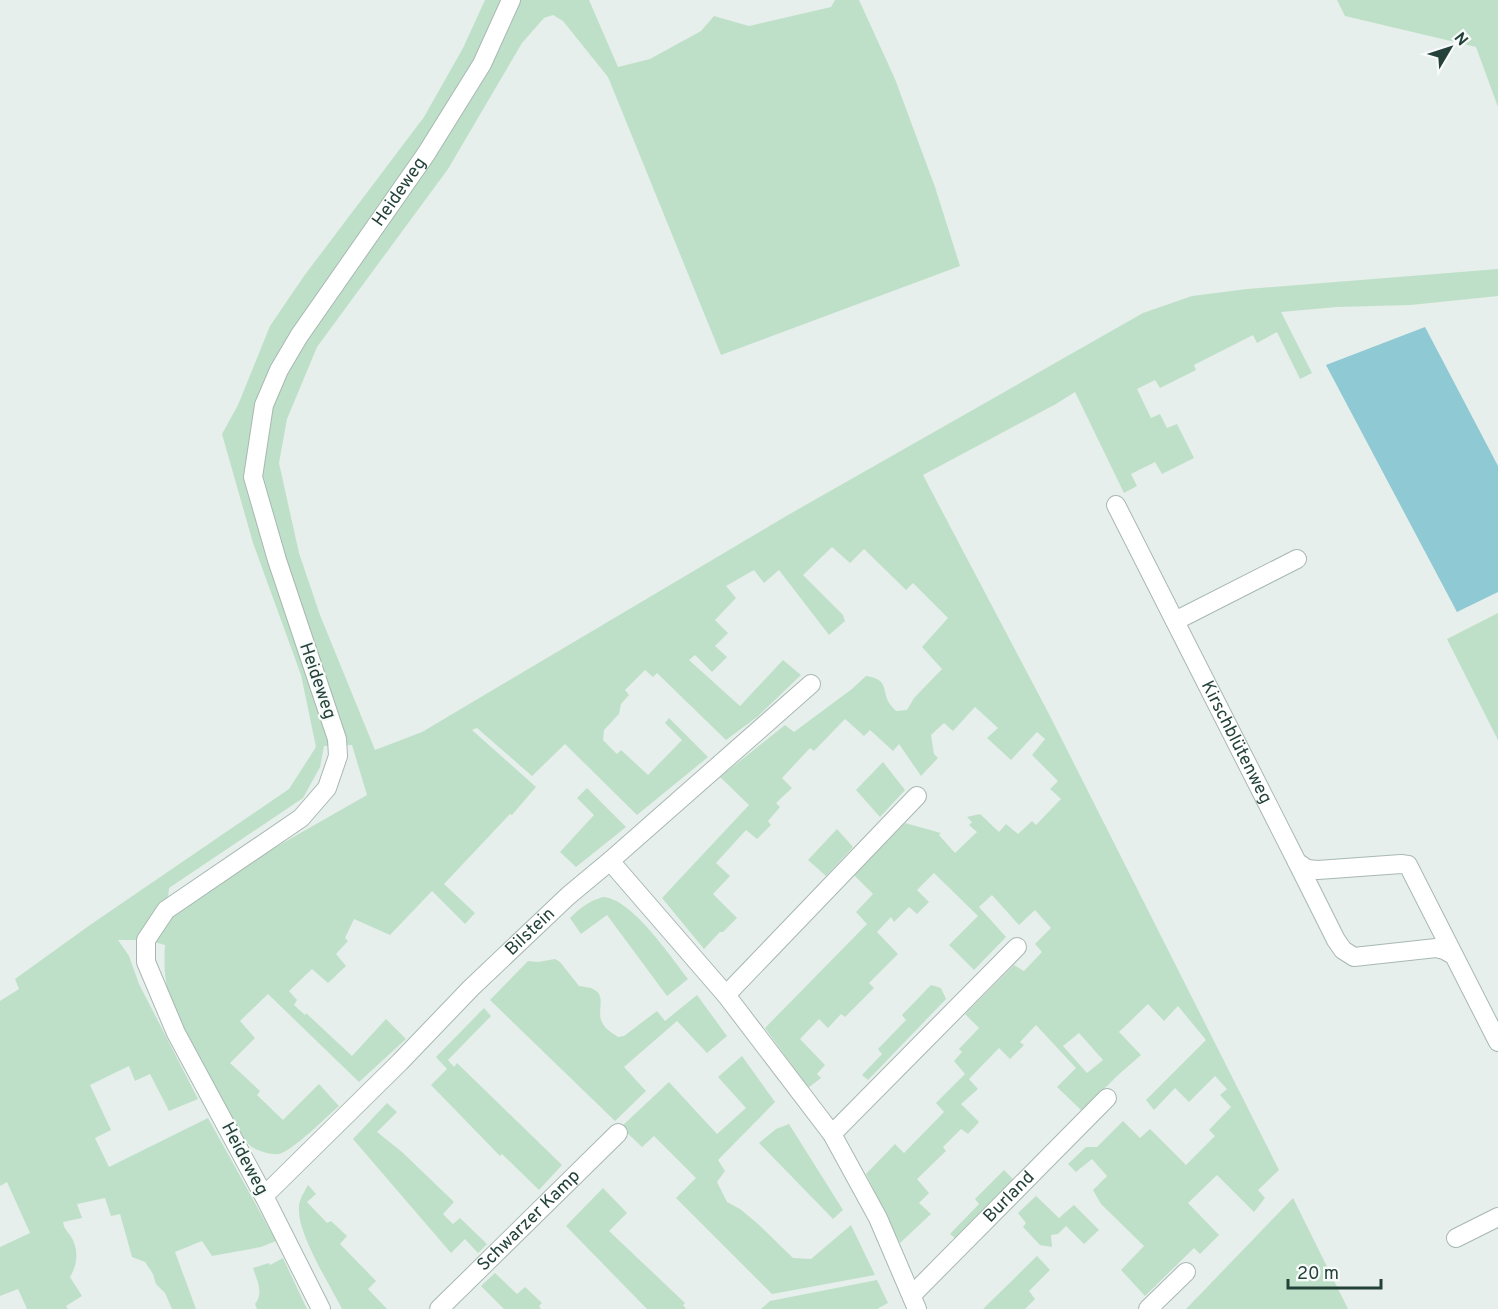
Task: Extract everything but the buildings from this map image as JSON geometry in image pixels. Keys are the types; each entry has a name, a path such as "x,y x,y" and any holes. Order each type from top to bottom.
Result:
{"street":[{"name":"Heideweg","path":"321,1309 264,1196 176,1033 146,962 146,940 166,910 301,818 327,788 335,768 338,756 337,739 277,560 253,477 264,405 279,370 299,336 426,154 482,64 511,0"},
{"name":"Kirschblütenweg","path":"1116,505 1343,950 1354,957 1436,948 1454,955"},
{"path":"1175,621 1297,559"},
{"name":"Bilstein","path":"264,1196 400,1062 471,988 568,896 811,684"},
{"path":"726,995 917,796"},
{"name":"Burland","path":"610,861 726,995 832,1134 878,1218 914,1302 1107,1098"},
{"path":"1297,862 1306,869 1318,870 1408,865 1498,1042"},
{"path":"832,1134 1017,947"},
{"name":"Schwarzer Kamp","path":"439,1309 618,1133"},
{"path":"1456,1238 1498,1216"},
{"path":"1148,1309 1186,1272"}],"green space":[{"path":"485,0 589,0 618,67 650,59 701,31 714,16 749,26 831,7 835,0 859,0 895,79 935,187 960,266 721,355 608,77 563,21 553,15 544,18 522,43 448,169 317,347 287,419 279,463 299,553 320,615 375,750 422,732 788,515 1143,313 1192,296 1247,289 1498,269 1498,296 1411,305 1337,307 1281,312 1312,373 1300,379 1277,332 1257,343 1253,335 1194,365 1196,370 1160,388 1155,380 1137,389 1151,418 1160,414 1167,428 1177,424 1194,458 1162,474 1155,462 1131,474 1137,486 1124,493 1075,392 923,475 1050,716 1279,1170 1258,1190 1265,1198 1254,1212 1217,1175 1188,1203 1219,1235 1200,1254 1194,1248 1145,1296 1121,1270 1144,1246 1101,1204 1093,1190 1107,1176 1092,1159 1076,1172 1068,1164 1086,1147 1097,1147 1123,1121 1140,1138 1150,1129 1186,1165 1215,1136 1209,1130 1231,1107 1220,1095 1227,1089 1215,1076 1189,1102 1175,1088 1154,1110 1146,1100 1206,1040 1178,1006 1164,1021 1148,1004 1119,1032 1141,1055 1082,1111 1057,1087 1076,1068 1036,1025 1020,1042 1024,1045 1010,1059 999,1048 969,1079 978,1089 961,1104 979,1122 968,1134 961,1129 943,1147 946,1151 917,1179 929,1193 919,1203 931,1214 900,1243 866,1174 895,1144 904,1153 944,1112 936,1103 965,1074 954,1061 962,1052 959,1049 979,1028 965,1014 1014,965 1024,971 1042,952 1035,944 1051,928 1035,910 1019,925 992,895 979,907 1006,937 974,970 949,945 978,916 934,873 917,890 929,902 917,914 909,907 894,922 891,917 877,932 898,954 869,983 874,988 845,1017 841,1014 828,1028 819,1019 800,1039 825,1065 817,1074 821,1078 808,1088 765,1028 867,924 856,912 873,894 854,875 905,823 941,833 939,835 955,853 977,832 969,825 972,822 967,817 980,814 999,832 1006,824 1018,834 1032,821 1036,825 1061,799 1050,789 1058,781 1032,755 1045,739 1037,732 1011,760 987,738 998,728 975,707 953,731 944,723 931,735 934,754 938,758 921,776 899,744 893,751 870,730 864,736 845,719 814,751 810,748 782,778 792,788 776,803 780,807 768,821 771,825 757,839 746,830 716,863 730,876 713,894 737,918 723,932 720,932 704,949 662,898 749,805 720,777 785,725 794,732 866,676 882,683 888,701 896,711 907,710 914,698 942,669 922,647 948,618 913,583 906,590 864,549 850,563 832,547 803,575 843,615 845,621 829,635 779,570 764,583 754,570 726,586 736,598 715,620 728,633 715,646 727,657 712,672 695,655 689,660 740,706 783,660 801,675 757,717 726,740 657,673 653,677 645,670 625,690 629,695 621,704 619,714 604,730 603,740 617,754 621,750 648,775 682,740 665,723 669,718 708,757 637,815 565,744 532,776 477,728 472,730 536,787 512,815 510,814 444,884 475,913 465,924 432,891 390,935 354,919 345,938 348,941 336,954 346,966 328,983 312,969 289,991 297,1000 294,1005 305,1015 306,1013 352,1056 386,1019 406,1039 359,1082 268,994 240,1021 255,1038 230,1063 260,1091 257,1095 283,1120 319,1084 339,1106 285,1151 273,1154 252,1147 233,1122 194,1050 169,995 166,983 165,945 146,940 118,940 129,956 139,984 198,1099 169,1111 150,1074 135,1081 129,1066 90,1085 111,1130 95,1138 109,1167 208,1118 276,1241 261,1247 212,1256 202,1241 175,1252 196,1309 172,1309 165,1293 156,1284 145,1262 132,1257 120,1214 111,1216 105,1198 77,1204 82,1218 63,1222 76,1251 75,1267 70,1277 82,1296 66,1306 68,1309 27,1309 18,1289 0,1296 0,1247 30,1233 7,1182 0,1186 0,1001 19,989 15,979 289,789 316,747 301,675 253,543 222,434 238,405 270,326 304,276 424,117 463,48","holes":["352,745 367,795 167,909 169,888 303,798 320,767 324,746","1079,1033 1103,1060 1087,1073 1063,1046"]},
{"path":"1337,0 1498,0 1498,107 1476,47 1345,16"},
{"path":"1498,613 1498,740 1447,639"},
{"path":"883,762 905,790 880,817 856,790"},
{"path":"587,788 626,827 576,867 560,852 594,815 577,798"},
{"path":"837,829 853,847 826,876 808,860"},
{"path":"603,897 626,907 638,918 688,979 667,996 607,915 581,934 570,918 585,905"},
{"path":"555,959 579,986 592,988 597,992 601,1000 600,1014 603,1024 618,1037 624,1036 657,1011 665,1021 697,995 727,1036 707,1053 677,1021 624,1067 646,1091 615,1121 490,1000 528,961"},
{"path":"931,985 941,988 946,999 868,1080 862,1075 882,1054 878,1049 906,1020 902,1015"},
{"path":"484,1008 491,1016 448,1060 454,1067 457,1063 562,1165 539,1190 502,1154 500,1156 431,1085 447,1069 436,1057"},
{"path":"742,1056 775,1102 718,1160 725,1171 717,1182 727,1202 757,1223 793,1258 811,1259 851,1225 875,1275 772,1294 676,1198 696,1178 654,1136 642,1147 621,1127 669,1082 717,1134 746,1108 718,1077"},
{"path":"387,1103 397,1112 377,1132 402,1152 454,1202 443,1214 453,1224 460,1218 487,1244 478,1253 465,1239 451,1253 353,1139"},
{"path":"789,1124 843,1210 833,1219 759,1143 776,1129"},
{"path":"1004,1170 1014,1180 955,1238 950,1234 979,1204 975,1199"},
{"path":"308,1185 316,1194 307,1202 327,1223 331,1221 347,1236 340,1244 376,1281 368,1289 387,1309 342,1309 309,1247 300,1221 299,1204"},
{"path":"603,1188 627,1213 609,1231 685,1303 683,1305 686,1309 647,1309 566,1226"},
{"path":"1036,1196 1059,1218 1074,1205 1099,1230 1084,1244 1066,1226 1058,1234 1051,1235 1052,1247 1040,1245 1023,1227 1026,1223 1018,1213"},
{"path":"1293,1198 1348,1309 1186,1309"},
{"path":"1037,1256 1050,1270 1029,1291 1035,1299 1025,1309 983,1309"},
{"path":"283,1258 307,1309 257,1309 255,1304 259,1291 253,1268 269,1263 270,1265"},
{"path":"495,1273 517,1294 525,1287 542,1303 539,1306 541,1309 504,1309 481,1286"},
{"path":"877,1280 888,1303 877,1309 761,1309 770,1301"}],"water":[{"path":"1425,327 1498,466 1498,592 1457,612 1326,365"}]}
